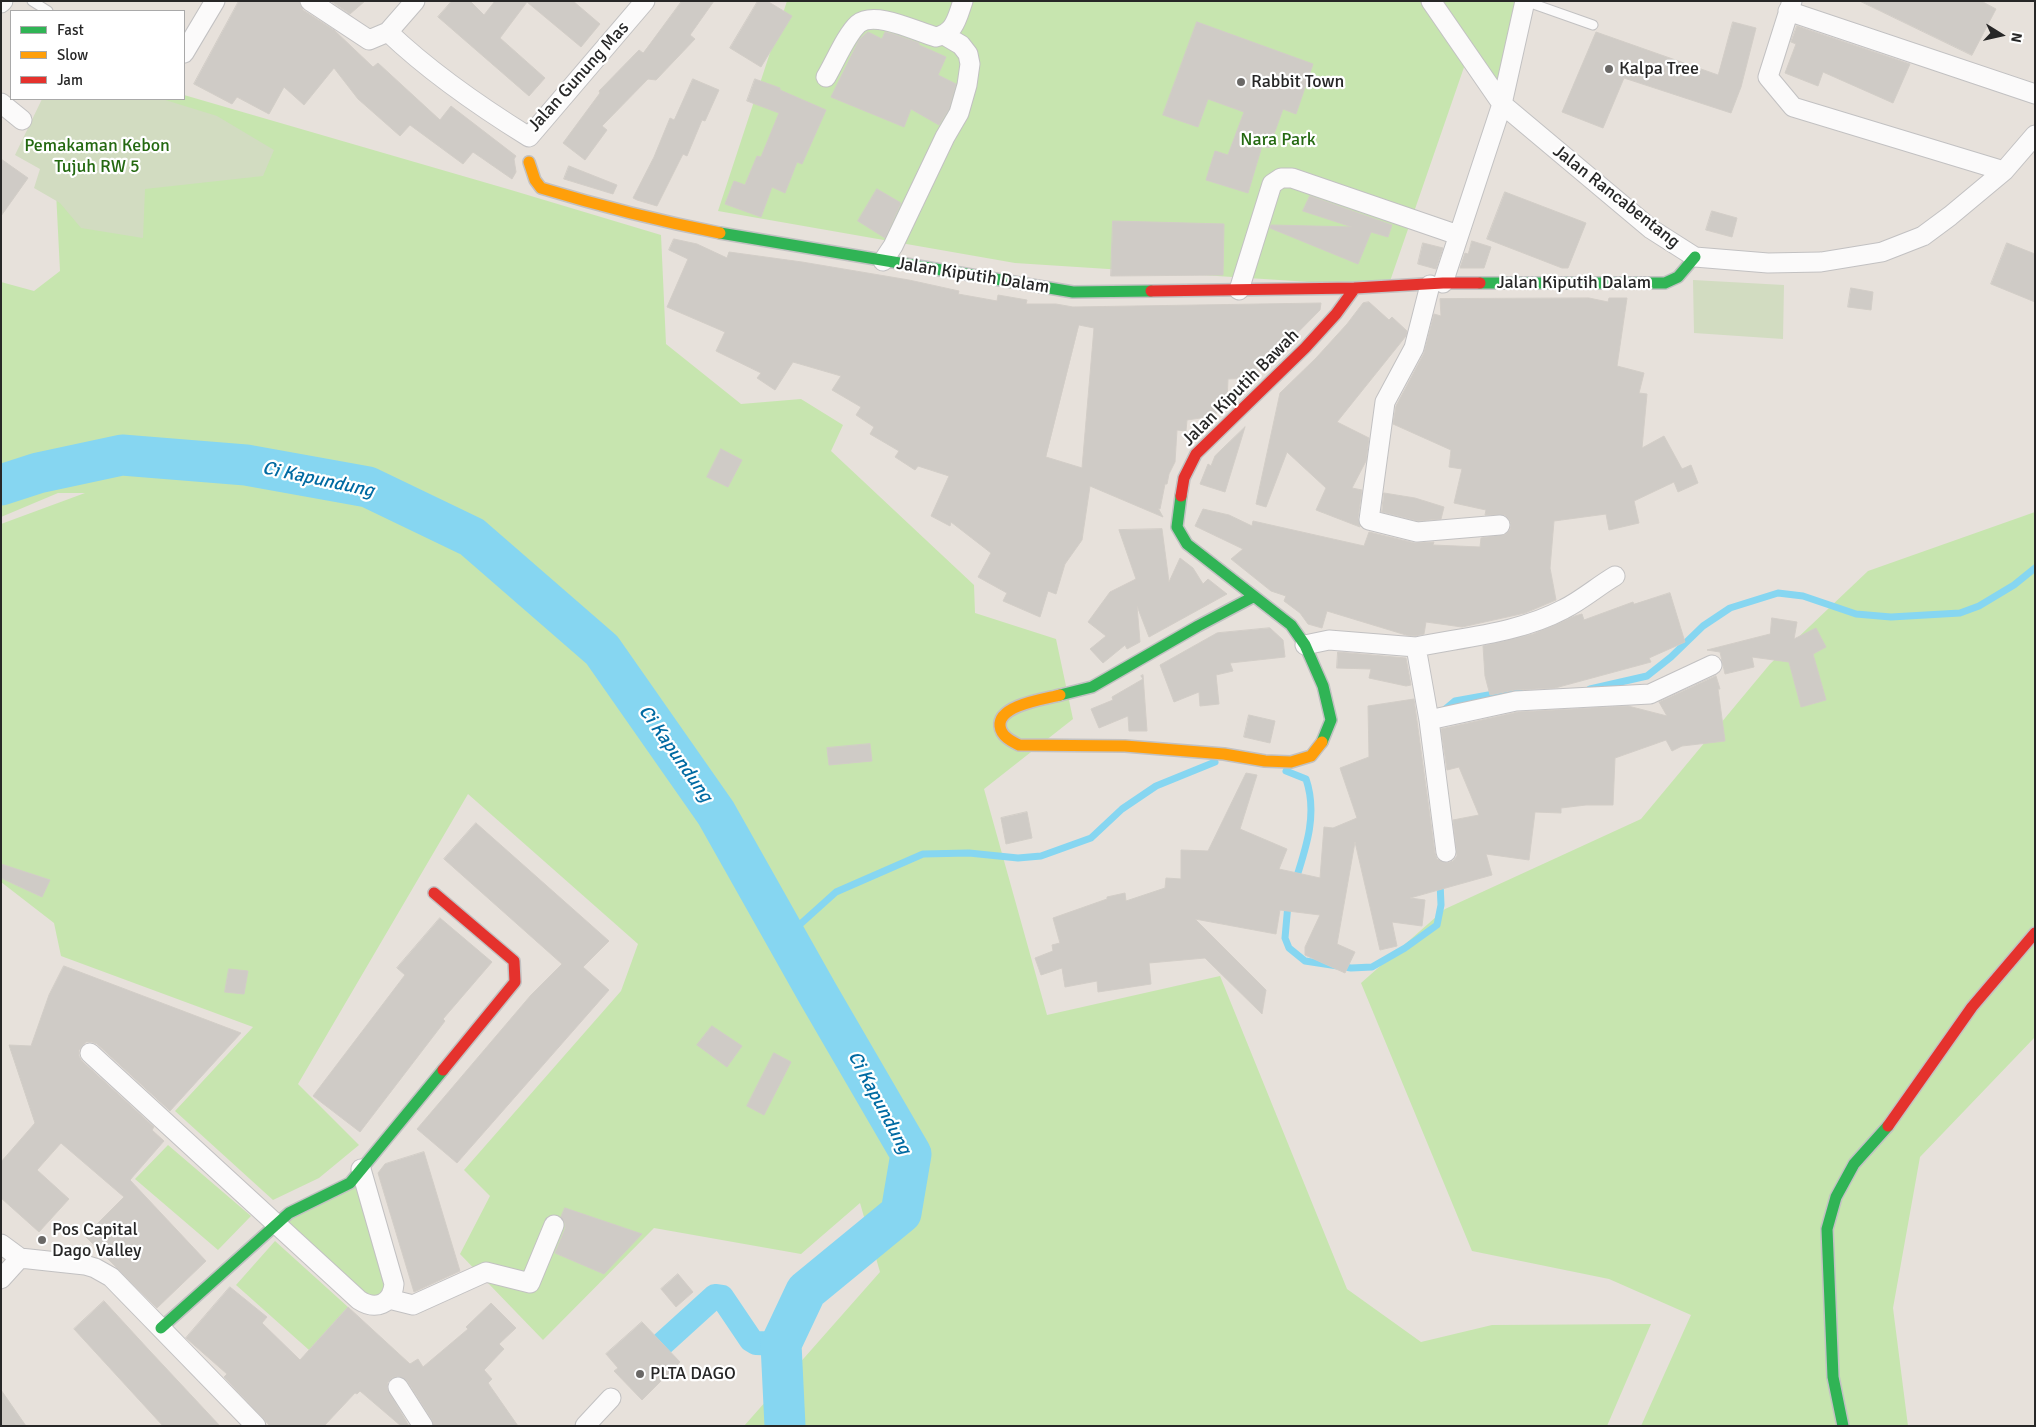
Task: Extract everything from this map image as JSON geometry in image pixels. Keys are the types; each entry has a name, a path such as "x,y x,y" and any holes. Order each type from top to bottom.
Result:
{"street":[{"path":"185,51 215,1"},
{"path":"310,1 369,40 388,32 415,1"},
{"name":"Jalan Gunung Mas","path":"388,32 438,75 484,109 529,137 645,1"},
{"path":"826,77 852,31 865,20 877,19 931,36 944,35 951,31 956,23 963,1"},
{"name":"Jalan Rancabentang","path":"1431,1 1502,104 1651,229 1695,258 1768,263 1821,262 1882,252 1923,236 2004,171 2034,137"},
{"path":"1500,525 1417,532 1370,520 1384,402 1414,348 1437,284 1458,235 1502,104 1525,1"},
{"path":"2004,171 1792,107 1768,77 1790,6 2035,94"},
{"path":"884,261 893,246 944,137 959,113 964,95 970,64 968,54 961,45 944,35"},
{"path":"1,103 22,120"},
{"path":"529,137 529,162"},
{"name":"Jalan Kiputih Dalam","path":"529,162 535,180 541,188 613,210 748,238 1073,292 1355,288 1437,284 1665,283 1678,277 1695,258"},
{"path":"1239,290 1272,184 1281,178 1292,178 1458,235"},
{"name":"Jalan Kiputih Bawah","path":"1254,597 1198,626 1092,687 1015,707 1004,713 1000,722 1002,732 1008,740 1019,745 1125,746 1224,754 1265,761 1291,762 1312,756 1325,739 1331,720 1323,686 1306,645 1291,625 1187,544 1177,527 1184,478 1196,454 1305,348 1336,314 1355,288"},
{"path":"1306,645 1328,640 1416,647 1504,630 1540,620 1565,609 1615,576"},
{"path":"1416,647 1429,720 1446,852"},
{"path":"1429,720 1516,701 1650,694 1712,665"},
{"path":"161,1328 289,1212 350,1183 515,982 514,961 434,893"},
{"path":"1843,1426 1833,1377 1827,1230 1836,1197 1854,1164 1896,1117 1972,1007 2035,933"},
{"path":"90,1053 359,1300 367,1305 375,1306 383,1304 389,1299 393,1292 394,1284 361,1169"},
{"path":"389,1299 413,1305 486,1272 530,1283 554,1225"},
{"path":"1,1244 20,1258 85,1265 103,1271 256,1426"},
{"path":"1,1279 20,1258"},
{"path":"398,1387 423,1426"},
{"path":"585,1426 611,1398"}],"lane":[{"path":"32,1 46,10"},
{"path":"1525,1 1593,25"}],"green space":[{"name":"Nara Park","path":"787,1 1517,1 1497,82 1471,47 1388,287 1015,263 718,211"},
{"path":"185,95 661,235 666,344 741,404 801,399 843,425 831,451 974,585 975,613 1056,639 1073,719 984,789 1047,1015 1220,976 1347,1289 1421,1342 1492,1325 1651,1324 1607,1426 744,1426 880,1272 860,1203 801,1254 654,1228 543,1340 460,1254 490,1196 464,1170 621,991 638,944 468,794 298,1084 359,1145 319,1178 273,1200 175,1111 253,1027 61,956 54,923 1,882 1,524 85,493 58,493 1,517 1,282 34,291 60,271 55,172 48,100 185,100"},
{"name":"Pemakaman Kebon Tujuh RW 5","path":"42,100 165,100 217,116 274,150 263,176 145,189 143,238 81,228 60,203 34,188 40,169 15,155"},
{"path":"1693,280 1784,285 1783,339 1694,333"},
{"path":"2035,512 2035,1037 1920,1157 1893,1308 1908,1426 1641,1426 1691,1315 1609,1279 1472,1251 1361,983 1445,909 1641,819 1770,664 1868,571"},
{"path":"168,1145 251,1216 218,1250 135,1179"},
{"path":"360,1177 391,1284 375,1303 280,1224"},
{"path":"275,1241 348,1307 309,1350 236,1285"}],"building":[{"path":"239,1 299,1 303,10 334,30 373,67 378,63 440,120 451,106 516,156 514,159 516,172 512,179 473,152 463,164 410,125 400,136 358,99 334,68 304,105 284,87 269,114 237,97 232,104 194,84"},
{"path":"331,1 365,1 350,14"},
{"path":"452,1 470,1 484,15 495,1 573,1 600,24 581,47 527,2 500,38 545,78 529,96 438,17"},
{"path":"682,1 714,1 690,35 695,39 656,80 648,79 602,126 607,130 585,160 563,143 600,93 599,91 639,50 643,53"},
{"path":"758,1 767,1 792,16 761,67 730,48"},
{"path":"1860,1 1981,1 1996,9 1972,55"},
{"name":"Rabbit Town","path":"1197,22 1313,64 1296,114 1283,109 1269,148 1262,146 1248,193 1206,180 1215,151 1228,155 1244,112 1208,99 1198,127 1163,115"},
{"path":"1733,22 1756,28 1741,87 1731,113 1624,78 1603,128 1562,112 1596,32 1718,75"},
{"path":"1797,26 1910,64 1893,103 1823,72 1818,86 1785,73 1796,44 1791,42"},
{"path":"868,32 882,39 885,32 893,34 919,43 919,45 946,57 938,75 956,84 949,109 939,125 911,109 904,127 831,97 859,40"},
{"path":"693,79 719,90 705,121 702,120 687,156 683,154 657,206 637,200 633,198 654,157 670,118 674,120"},
{"path":"755,79 780,88 780,90 826,110 802,164 797,162 785,193 772,187 761,217 725,204 734,181 745,185 757,156 761,157 779,113 747,101"},
{"path":"1,159 28,178 1,216"},
{"path":"569,166 617,185 613,194 564,179"},
{"path":"877,189 901,203 885,238 858,221"},
{"path":"1505,192 1586,223 1568,268 1562,268 1487,239"},
{"path":"1310,196 1392,225 1388,237 1371,232 1358,264 1270,228 1271,225 1352,227 1303,211"},
{"path":"1712,211 1737,218 1732,237 1706,230"},
{"path":"1113,221 1224,224 1223,275 1111,276"},
{"path":"674,239 697,244 727,258 729,252 802,262 909,280 959,291 958,294 997,301 998,295 1027,300 1026,304 1056,304 1073,307 1321,303 1320,310 1253,378 1228,379 1227,403 1214,416 1187,420 1186,431 1177,430 1175,462 1169,474 1167,484 1165,484 1160,509 1158,508 1163,517 1090,486 1082,540 1065,564 1056,594 1048,591 1040,617 1003,601 1007,593 978,577 991,553 951,522 950,526 931,516 949,476 918,466 915,470 895,457 899,451 870,434 874,427 856,415 861,407 832,390 841,376 793,362 775,390 757,378 761,373 716,351 725,332 667,307 688,259 669,250","holes":["1079,325 1094,328 1082,468 1046,457"]},
{"path":"1472,241 1491,247 1484,268 1460,268 1465,253 1468,254"},
{"path":"1423,243 1443,248 1436,269 1418,264"},
{"path":"2007,243 2035,254 2035,302 1991,284"},
{"path":"1851,288 1873,292 1871,310 1848,307"},
{"path":"1589,298 1608,302 1609,298 1627,298 1617,366 1644,373 1639,393 1647,394 1642,448 1664,436 1682,469 1691,465 1698,483 1678,492 1674,482 1634,501 1639,523 1609,530 1606,514 1554,521 1550,568 1556,600 1525,613 1462,627 1426,622 1424,634 1415,636 1327,611 1322,628 1308,624 1300,613 1284,601 1286,596 1271,591 1231,559 1243,549 1195,526 1203,509 1229,515 1252,526 1253,521 1364,546 1369,532 1415,543 1434,542 1433,545 1480,547 1481,538 1506,534 1510,530 1511,525 1505,515 1485,515 1486,510 1454,503 1462,469 1449,467 1451,450 1393,424 1396,406 1424,353 1434,314 1441,316 1440,299"},
{"path":"1369,302 1389,320 1392,317 1407,331 1406,336 1337,422 1369,438 1366,461 1352,488 1362,490 1358,518 1360,527 1316,510 1326,488 1287,452 1266,507 1256,504 1280,393 1316,358 1363,303"},
{"path":"1245,427 1225,492 1200,484 1208,464 1211,466 1215,456"},
{"path":"721,449 742,460 728,487 707,477"},
{"path":"1384,493 1415,498 1444,507 1441,519 1418,521 1382,512"},
{"path":"1162,529 1169,582 1180,558 1193,568 1203,584 1208,579 1227,594 1149,637 1137,606 1140,642 1127,649 1125,645 1103,663 1090,649 1106,636 1088,622 1110,592 1136,579 1119,530"},
{"path":"1670,593 1685,642 1649,658 1651,662 1555,688 1515,690 1490,695 1485,676 1483,646 1533,634 1582,614 1584,620 1633,602 1634,604"},
{"path":"1772,618 1797,622 1794,639 1816,628 1826,647 1813,654 1826,700 1801,707 1789,662 1752,657 1754,667 1725,674 1720,652 1707,650 1770,634"},
{"path":"1270,628 1283,640 1285,657 1230,663 1233,671 1216,675 1219,704 1200,706 1199,692 1174,702 1160,665 1217,633"},
{"path":"1338,652 1406,658 1411,685 1406,686 1369,678 1371,669 1337,668"},
{"path":"1143,675 1147,731 1129,731 1128,716 1099,728 1091,709 1113,700 1112,697 1143,679 1141,676"},
{"path":"1716,676 1720,689 1718,689 1725,741 1682,746 1672,751 1666,740 1615,758 1613,805 1586,805 1561,808 1561,813 1535,812 1529,860 1486,854 1492,875 1410,898 1425,900 1422,926 1392,922 1397,946 1380,950 1355,842 1337,944 1355,952 1345,973 1305,955 1305,947 1320,915 1280,910 1276,934 1195,919 1266,990 1262,1014 1205,958 1149,963 1151,984 1098,992 1097,981 1065,987 1062,968 1041,975 1035,958 1053,951 1052,945 1060,943 1053,918 1107,899 1107,897 1125,893 1126,901 1165,888 1166,878 1181,879 1181,850 1208,851 1246,773 1257,775 1240,829 1287,849 1279,869 1320,878 1324,827 1333,828 1357,818 1340,768 1369,757 1368,706 1414,699 1435,853 1437,859 1447,863 1453,861 1457,856 1453,820 1479,815 1459,767 1447,770 1441,729 1518,712 1628,706 1667,716 1659,702"},
{"path":"1249,715 1275,721 1270,743 1244,737"},
{"path":"870,744 872,761 829,765 827,748"},
{"path":"1027,812 1032,838 1006,844 1001,818"},
{"path":"476,823 609,941 583,967 609,990 457,1163 417,1129 531,995 562,964 444,859"},
{"path":"1,864 50,880 42,897 1,878"},
{"path":"440,918 492,962 443,1019 445,1021 360,1132 313,1096 405,975 397,968"},
{"path":"64,966 241,1033 170,1111 97,1044 86,1042 79,1050 79,1056 82,1061 154,1127 152,1130 164,1141 130,1180 206,1261 157,1308 85,1236 124,1197 61,1143 37,1170 69,1199 39,1232 1,1198 1,1162 35,1123 9,1045 31,1046 49,995"},
{"path":"229,969 248,971 244,994 225,992"},
{"path":"712,1026 742,1046 727,1067 697,1045"},
{"path":"774,1053 791,1062 764,1115 747,1106"},
{"path":"424,1152 460,1271 414,1292 378,1173 385,1164"},
{"path":"565,1208 642,1234 604,1274 555,1253 565,1229 565,1223 561,1217"},
{"path":"678,1274 693,1292 676,1307 661,1289"},
{"path":"230,1287 267,1317 262,1323 300,1360 348,1307 410,1364 418,1359 423,1367 468,1329 466,1327 491,1303 516,1328 499,1344 504,1349 484,1370 492,1379 488,1383 518,1426 434,1426 407,1381 398,1376 388,1382 387,1388 409,1426 401,1426 360,1391 357,1394 355,1393 324,1426 270,1426 224,1377 227,1374 186,1338"},
{"path":"104,1301 220,1426 163,1426 74,1329"},
{"path":"642,1322 680,1362 642,1400 614,1371 618,1368 606,1354"},
{"path":"1,1390 26,1426 1,1426"}],"waterway":[{"name":"Ci Kapundung","path":"1,485 38,473 122,455 246,465 368,487 472,537 602,650 716,813 911,1154 901,1213 806,1291 781,1344 785,1426"},
{"path":"1590,689 1647,676 1671,657 1703,626 1730,608 1778,593 1803,596 1856,614 1891,617 1960,613 1979,606 2014,585 2035,568"},
{"path":"1443,711 1455,701 1505,692 1520,693"},
{"path":"786,937 836,892 923,854 969,853 1018,858 1041,856 1091,838 1122,809 1156,786 1215,762"},
{"path":"1286,771 1306,779 1311,805 1309,831 1295,882"},
{"path":"1288,904 1285,938 1289,948 1305,961 1351,968 1372,967 1405,948 1437,925 1441,905 1440,882"},
{"path":"650,1355 715,1296 722,1297 751,1340 756,1343 781,1344"}],"traffic: fast":[{"path":"720,233 1073,292 1151,291"},
{"path":"1480,283 1665,283 1678,277 1695,257"},
{"path":"1181,496 1177,527 1187,544 1291,625 1305,645 1323,686 1331,720 1322,742"},
{"path":"1060,695 1092,687 1198,626 1253,597"},
{"path":"161,1328 289,1213 350,1183 443,1070"},
{"path":"1843,1426 1833,1377 1827,1229 1836,1197 1854,1164 1888,1126"}],"traffic: slow":[{"path":"529,162 535,180 541,188 630,213 720,233"},
{"path":"1060,695 1024,704 1006,713 1001,719 1002,733 1019,745 1125,746 1224,754 1265,761 1291,762 1311,756 1322,742"}],"traffic: jam":[{"path":"1151,291 1355,288 1480,283"},
{"path":"1181,496 1184,478 1196,454 1305,348 1336,314 1355,288"},
{"path":"434,893 514,961 515,982 443,1070"},
{"path":"1888,1126 1972,1007 2035,933"}],"place":[{"name":"Kalpa Tree","path":"1609,69"},
{"name":"Rabbit Town","path":"1241,82"},
{"name":"Pos Capital Dago Valley","path":"42,1240"},
{"name":"PLTA DAGO","path":"640,1374"}]}
